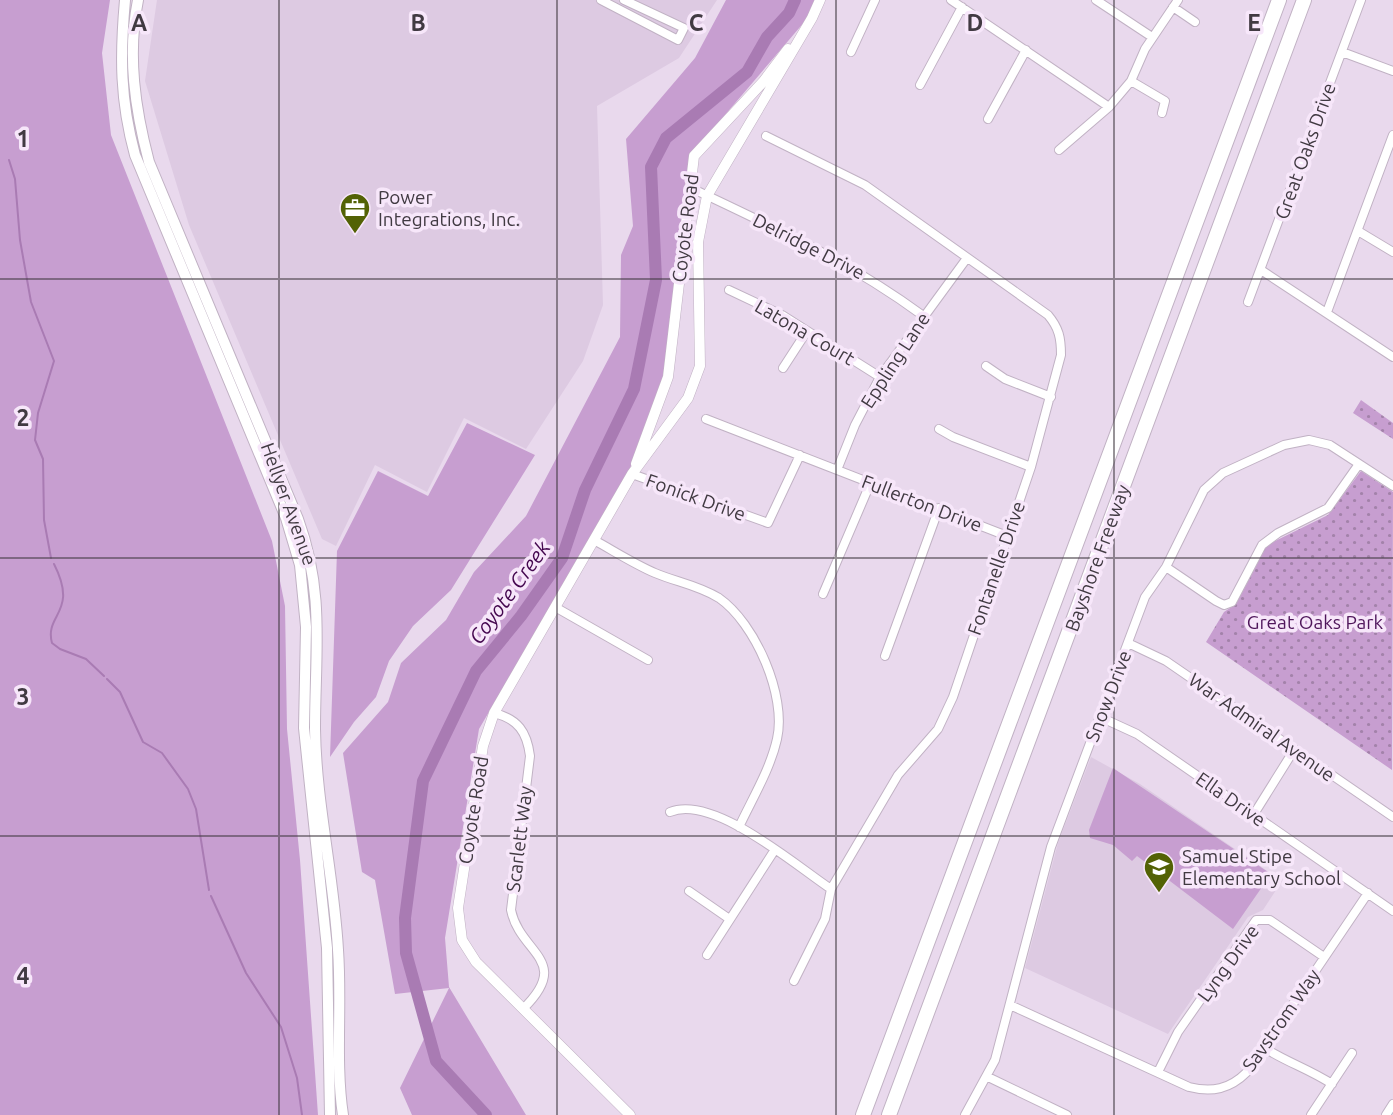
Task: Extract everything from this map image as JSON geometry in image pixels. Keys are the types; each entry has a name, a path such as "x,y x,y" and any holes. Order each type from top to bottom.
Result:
{"highway":[{"name":"Bayshore Freeway","path":"863,1115 1279,0"},
{"name":"Bayshore Freeway","path":"889,1115 1304,0"}],"main road":[{"name":"Hellyer Avenue","path":"125,0 119,60 143,179 286,518 302,576 312,627 317,775 333,884 338,950 343,1115"},
{"name":"Hellyer Avenue","path":"138,0 132,59 132,120 307,542 318,597 312,627 304,728 327,948 330,1115"},
{"path":"223,371 234,366"}],"street":[{"path":"601,0 678,40 684,28 624,0"},
{"name":"Coyote Road","path":"630,1115 477,962 462,940 458,925 483,746 494,713 632,474 688,398 700,366 698,242 707,196 820,0"},
{"path":"851,52 875,0"},
{"path":"951,0 1109,107"},
{"path":"1096,0 1152,37"},
{"name":"Great Oaks Drive","path":"1248,302 1361,0"},
{"path":"1059,150 1109,107 1131,81 1152,37 1176,3 1195,22"},
{"path":"920,85 962,7"},
{"name":"Coyote Road","path":"632,474 668,377 694,156 763,82 812,18"},
{"path":"988,119 1026,50"},
{"path":"1342,52 1393,71"},
{"path":"1131,81 1164,101 1162,113"},
{"path":"1327,312 1357,230 1389,160 1393,135"},
{"name":"Fontanelle Drive","path":"766,136 865,185 1048,316 1057,326 1061,355 1031,467 953,696 938,729 898,775 831,889 825,919 794,981"},
{"name":"Delridge Drive","path":"689,187 823,250 872,279 922,315"},
{"path":"1357,230 1393,251"},
{"name":"Eppling Lane","path":"837,470 855,425 880,377 922,315 967,258"},
{"path":"1261,270 1393,357"},
{"name":"Latona Court","path":"729,290 807,331 880,377"},
{"path":"783,369 807,331"},
{"path":"986,366 1005,379 1051,397"},
{"name":"Fullerton Drive","path":"706,419 1007,536"},
{"path":"940,429 953,437 1031,467"},
{"name":"Snow Drive","path":"965,1115 988,1077 1010,1005 1051,846 1145,597 1166,567 1197,499 1223,473 1299,440 1319,441 1330,445 1393,486"},
{"name":"Fonick Drive","path":"632,474 768,523 800,456"},
{"path":"1166,567 1216,601 1224,605 1231,602 1262,545 1278,533 1328,508 1359,464"},
{"path":"823,594 870,484"},
{"path":"885,656 939,508"},
{"path":"594,540 652,572 693,584 719,598 751,633 774,690 780,719 774,752 739,827"},
{"path":"555,607 648,660"},
{"name":"War Admiral Avenue","path":"1128,643 1166,661 1393,817"},
{"name":"Scarlett Way","path":"494,713 509,717 520,726 528,738 530,756 512,910 517,929 539,954 545,973 540,989 523,1009"},
{"name":"Ella Drive","path":"1100,717 1136,734 1393,911"},
{"path":"1254,814 1294,750"},
{"path":"670,812 679,808 696,808 739,827 831,889"},
{"path":"707,955 728,918 774,851"},
{"path":"689,891 728,918"},
{"name":"Savstrom Way","path":"1010,1005 1204,1091 1221,1089 1241,1077 1368,893"},
{"name":"Lyng Drive","path":"1157,1072 1178,1032 1256,920 1270,920 1324,957"},
{"path":"1263,1047 1289,1064 1306,1067 1332,1084"},
{"path":"1311,1115 1352,1053"},
{"path":"988,1077 1067,1115"},
{"path":"1386,1115 1393,1104"}],"shaded area":[{"path":"157,0 717,0 679,58 597,106 603,305 583,361 526,449 464,418 427,492 375,465 336,546 322,539 189,225 145,81"},
{"name":"Samuel Stipe Elementary School","path":"1091,757 1140,784 1282,881 1263,910 1248,917 1168,1034 1025,968 1058,843"}],"green space":[{"path":"0,0 110,0 102,53 111,135 272,541 285,606 287,729 300,860 318,1115 0,1115"},
{"path":"726,0 815,0 806,20 690,156 664,375 628,474 479,729 445,938 449,987 526,1115 412,1115 400,1088 449,988 395,994 375,880 362,872 343,753 388,702 401,663 446,620 474,572 526,516 620,337 621,255 633,226 626,139 695,58"},
{"path":"1361,400 1393,423 1393,439 1353,413"},
{"path":"467,423 535,455 451,590 413,626 389,661 376,697 354,722 330,757 337,551 378,471 428,496"},
{"name":"Great Oaks Park","path":"1361,471 1393,492 1392,770 1206,642 1224,612 1236,604 1267,545 1328,515"},
{"path":"1113,768 1271,874 1233,929 1137,856 1132,861 1113,845 1090,838 1089,830"}],"waterway":[{"name":"Coyote Creek","path":"486,1115 436,1061 406,953 405,918 423,781 476,671 521,616 562,558 585,490 634,389 656,280 651,167 666,138 747,72 767,37 789,13 795,0"},
{"path":"9,160 15,179 20,240 31,302 54,361 38,413 35,440 43,459 44,520 51,558"},
{"path":"54,564 63,593 62,603 52,625 52,643 86,659 104,676"},
{"path":"107,679 120,692 143,742 162,753 188,789 196,809 209,890"},
{"path":"211,896 246,973 281,1027 297,1078 302,1115"}],"place":[{"name":"Power Integrations, Inc.","path":"355,235"},
{"name":"Samuel Stipe Elementary School","path":"1159,894"}]}
